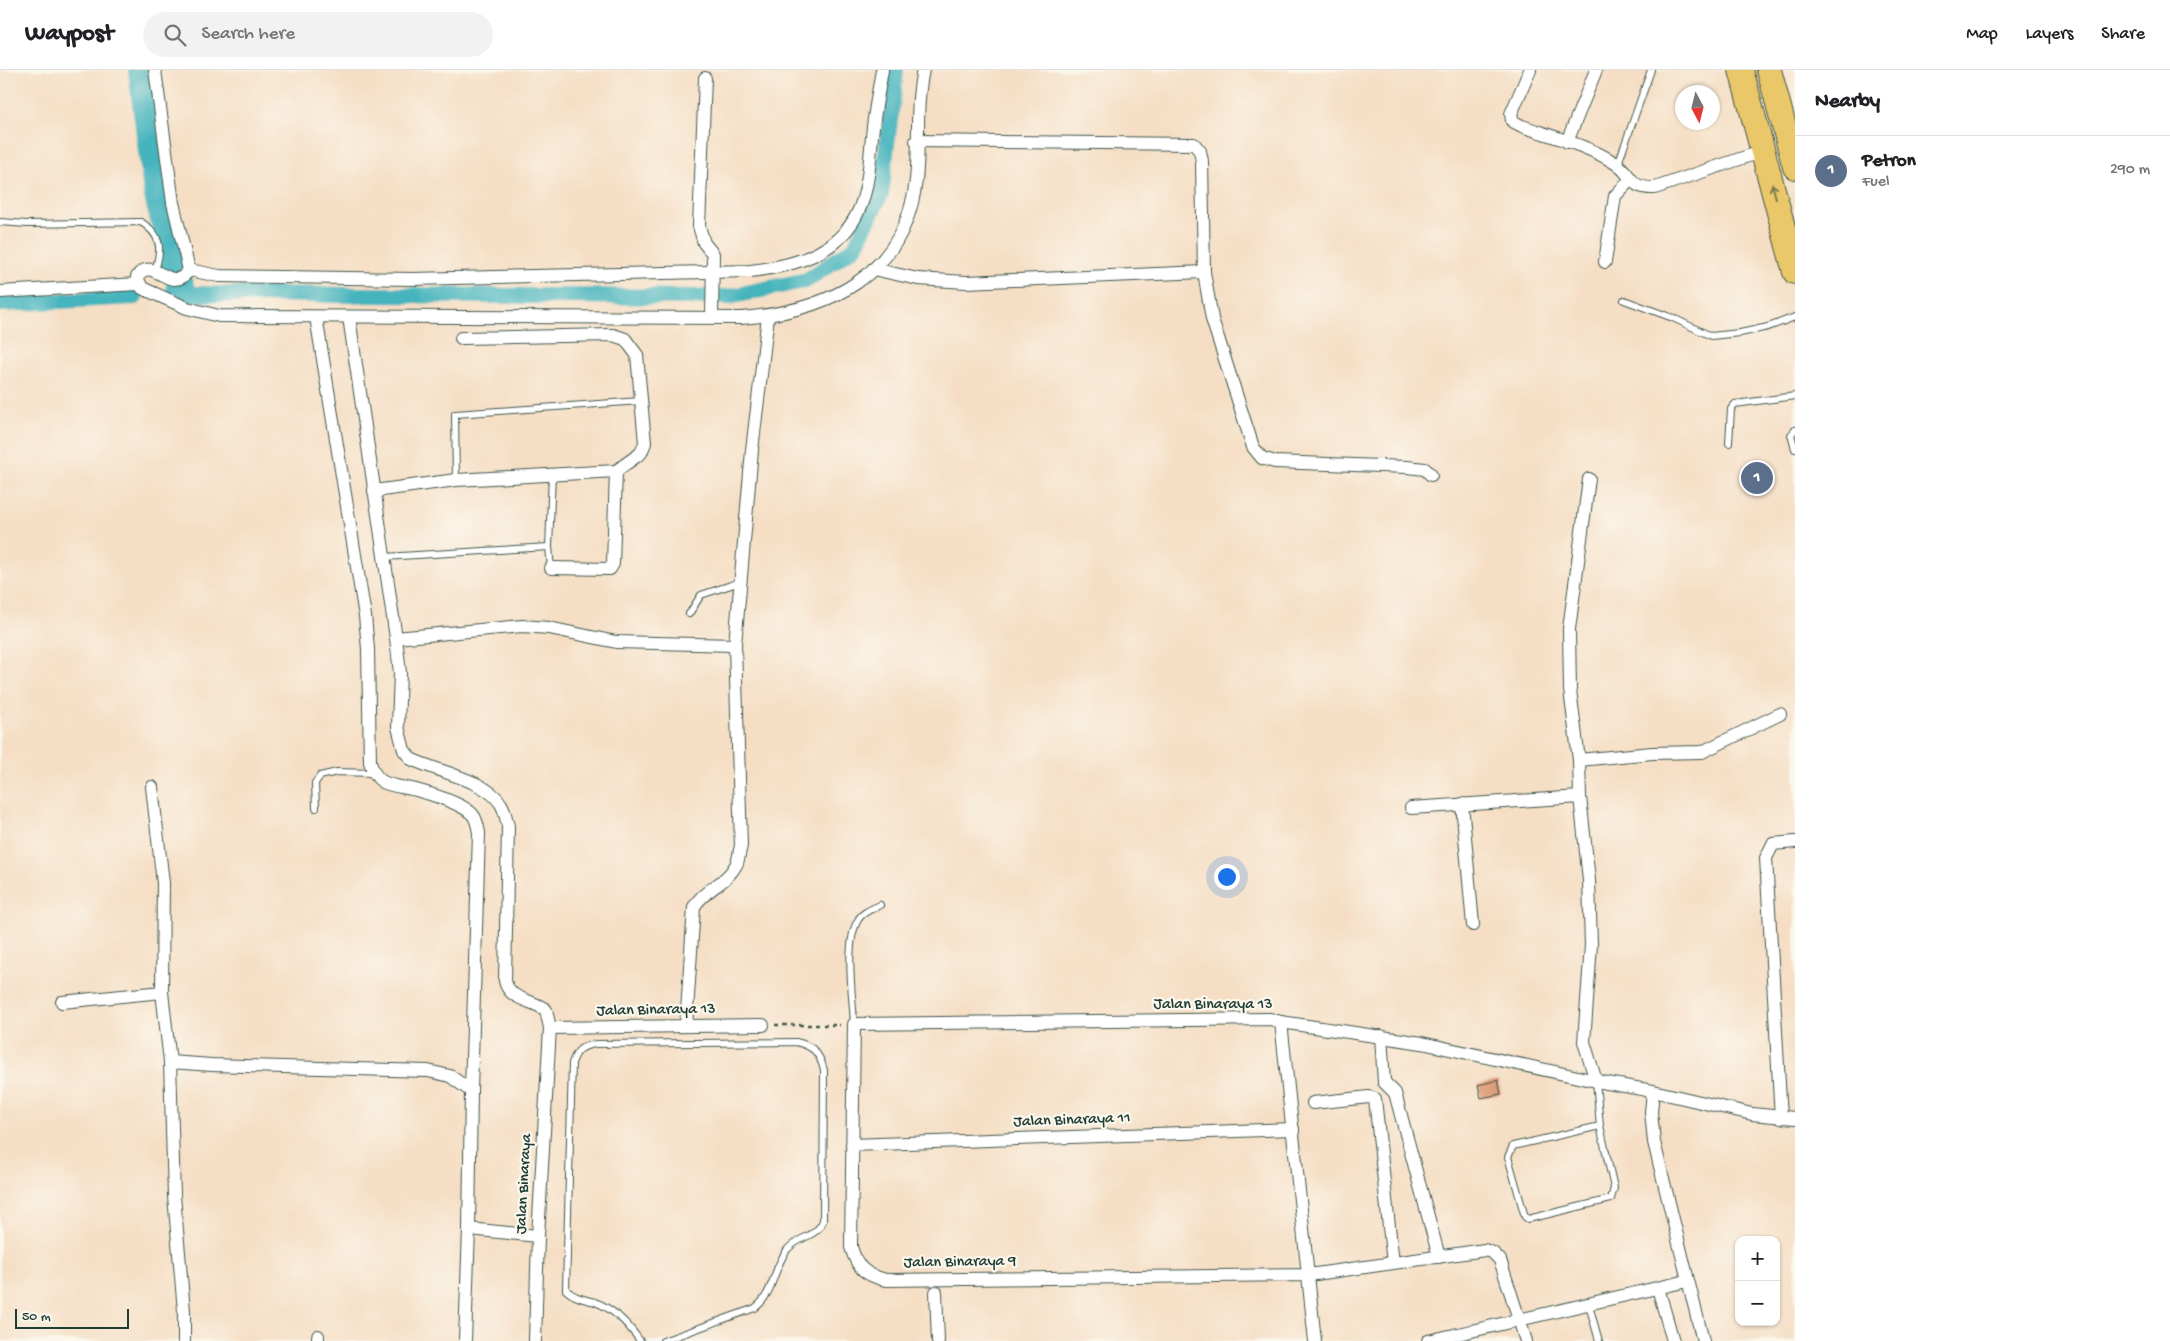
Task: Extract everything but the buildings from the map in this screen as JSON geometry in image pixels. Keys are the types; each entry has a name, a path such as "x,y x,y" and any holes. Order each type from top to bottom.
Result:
{"highway":[{"path":"1741,70 1795,272"},
{"path":"1769,70 1795,168"}],"street":[{"path":"155,70 173,203 189,270"},
{"path":"189,270 218,276 412,279 713,275 777,268 804,261 828,248 848,229 862,202 869,171 882,70"},
{"path":"189,270 180,279 172,280 155,270 140,272 137,277 138,284 142,288 204,314 316,317 712,314 768,316 823,302 858,284 873,269 891,249 908,215 916,180 917,111 923,70"},
{"path":"1530,70 1511,114 1512,120 1522,126 1601,154 1618,164 1630,180 1640,188 1655,188 1763,151"},
{"path":"1567,142 1596,70"},
{"path":"705,78 699,226 704,243 712,254 712,314"},
{"path":"916,141 1194,144 1200,151 1202,161 1204,272 1212,319 1253,447 1262,458 1275,462 1407,467 1425,469 1431,475"},
{"path":"1605,262 1615,196 1630,180"},
{"path":"873,269 918,279 966,282 1204,272"},
{"path":"0,292 138,284"},
{"path":"686,1026 694,907 698,899 726,878 737,864 741,846 735,645 752,450 768,316"},
{"path":"316,317 365,616 368,649 370,762 373,773 380,781 388,785 416,790 465,808 474,816 478,824 465,1341"},
{"path":"349,317 396,638 400,672 398,727 404,750 411,759 464,778 492,794 501,803 508,826 505,981 507,990 514,996 536,1002 546,1010 550,1028"},
{"path":"374,491 456,480 616,471 641,452 645,443 637,355 626,339 620,336 461,338"},
{"path":"551,568 610,569 613,564 616,471"},
{"path":"1588,479 1569,629 1570,690 1579,760 1580,797 1589,880 1591,945 1584,1042 1596,1081"},
{"path":"396,638 522,626 549,628 616,642 735,645"},
{"path":"1579,760 1652,753 1702,752 1780,714"},
{"path":"152,787 165,906 162,992 170,1062 174,1196 184,1311 184,1341"},
{"path":"1411,808 1580,797"},
{"path":"1462,804 1473,925"},
{"path":"1781,1118 1766,858 1773,844 1795,842"},
{"path":"62,1002 162,992"},
{"name":"Jalan Binaraya 13","path":"854,1024 1270,1019 1281,1022 1315,1341"},
{"path":"1281,1022 1380,1036 1781,1118 1795,1118"},
{"name":"Jalan Binaraya 9","path":"854,1024 851,1247 860,1270 872,1277 894,1280 1309,1275 1485,1250 1493,1253 1500,1260 1526,1341"},
{"name":"Jalan Binaraya 13","path":"550,1028 763,1026"},
{"name":"Jalan Binaraya","path":"535,1341 538,1236 550,1028"},
{"path":"1380,1036 1384,1082 1375,1099 1393,1263"},
{"path":"170,1062 428,1072 450,1076 470,1091"},
{"path":"1384,1082 1395,1093 1439,1257"},
{"path":"1653,1091 1651,1127 1687,1282 1703,1341"},
{"path":"1313,1103 1369,1096 1375,1099"},
{"name":"Jalan Binaraya 11","path":"852,1145 1293,1129"},
{"path":"469,1229 538,1236"},
{"path":"1428,1341 1687,1282"},
{"path":"1658,1288 1673,1341"},
{"path":"936,1292 938,1341"}],"lane":[{"path":"1618,164 1651,70"},
{"path":"0,222 27,224 141,222 151,228 157,237 160,248 155,270"},
{"path":"1624,300 1673,318 1711,336 1740,333 1768,327 1795,317"},
{"path":"1729,443 1731,409 1735,404 1795,396"},
{"path":"456,480 455,414 642,401"},
{"path":"1795,430 1791,435 1795,449"},
{"path":"551,568 548,547 552,475"},
{"path":"384,557 548,547"},
{"path":"689,614 701,595 740,582"},
{"path":"316,808 315,783 320,776 337,772 373,773"},
{"path":"854,1024 851,948 854,930 858,919 866,912 880,905"},
{"path":"640,1341 619,1316 608,1308 574,1296 566,1290 572,1063 576,1052 584,1046 596,1044 796,1042 808,1045 816,1050 824,1070 823,1221 820,1228 813,1235 789,1247 783,1255 764,1302 755,1308 663,1341"},
{"path":"1596,1081 1600,1126 1614,1188 1611,1199 1528,1219 1524,1217 1508,1157 1513,1146 1600,1126"},
{"path":"1589,1305 1599,1341"}],"path":[{"path":"763,1026 854,1024"}],"waterway":[{"path":"142,70 157,191 175,267"},
{"path":"182,294 728,297 807,280 855,247 881,194 896,70"},
{"path":"180,286 182,294"},
{"path":"0,304 135,297"}],"place":[{"name":"Petron","path":"1757,478"}]}
